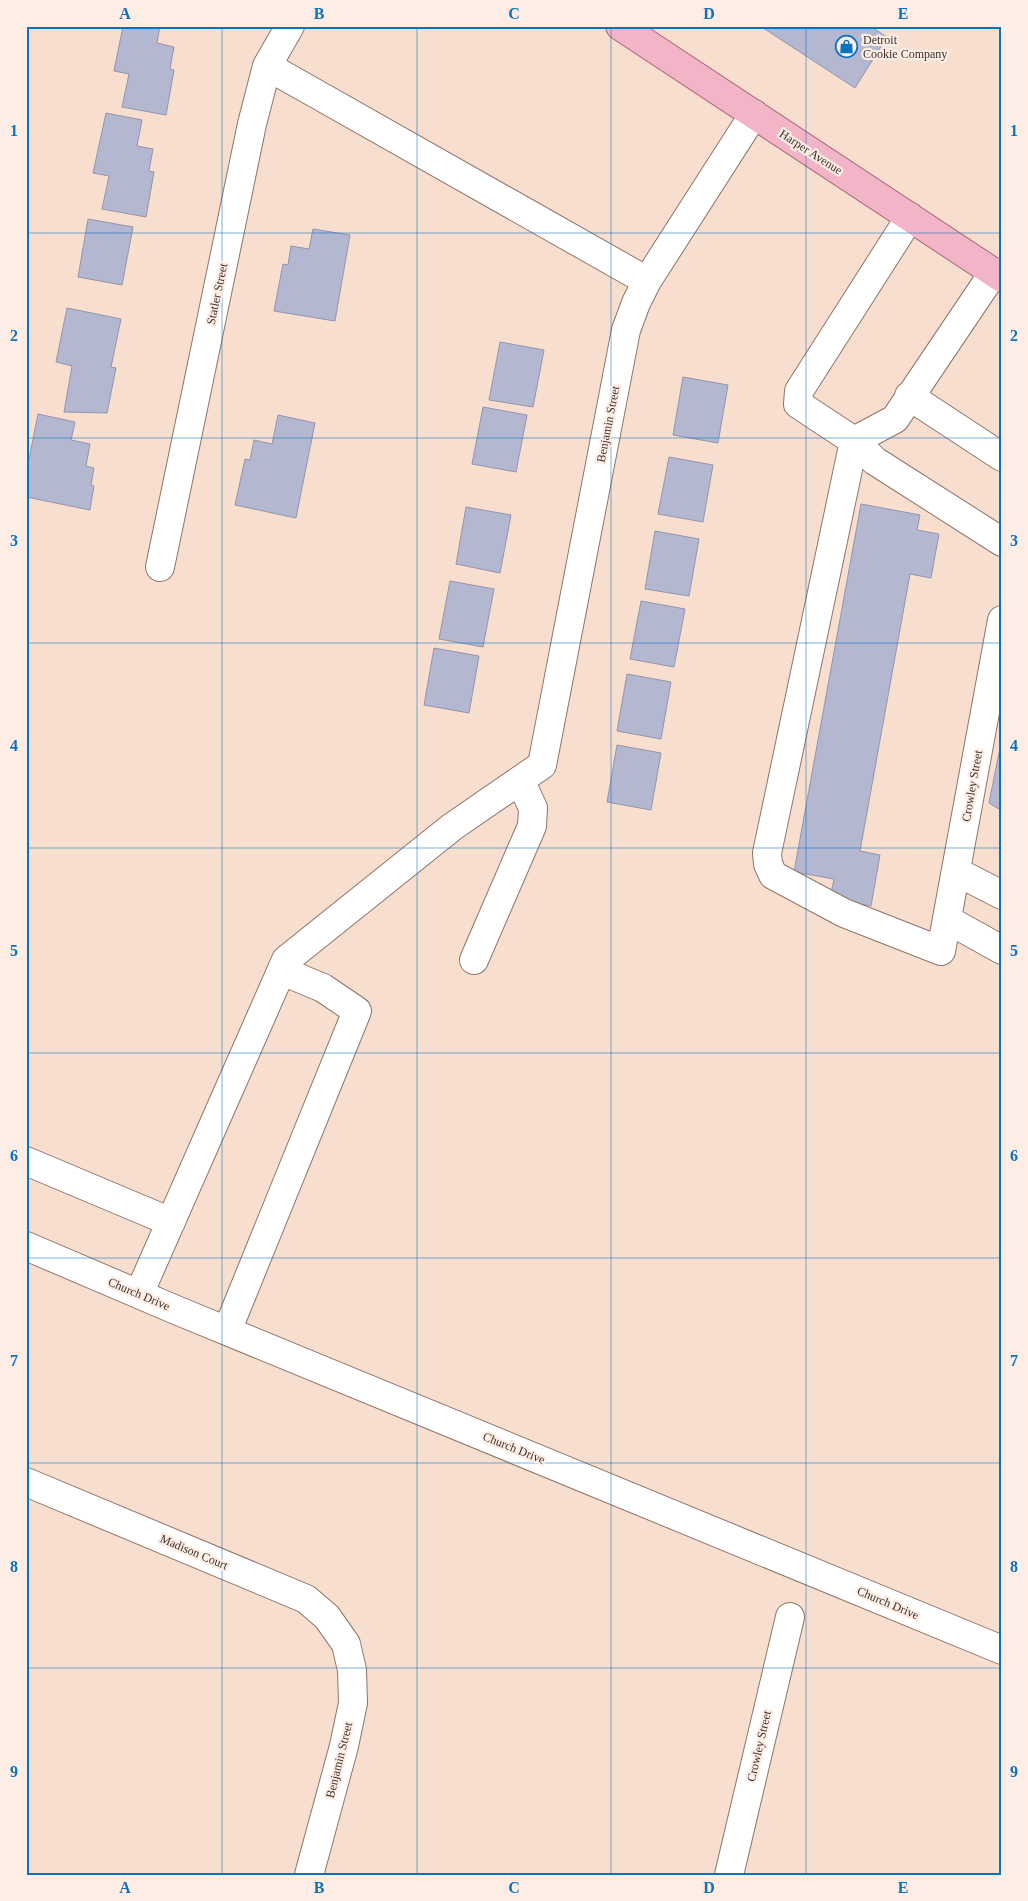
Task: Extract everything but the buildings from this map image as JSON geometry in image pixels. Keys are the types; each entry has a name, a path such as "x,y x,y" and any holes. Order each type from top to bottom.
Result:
{"main road":[{"name":"Harper Avenue","path":"634,30 754,114 998,275"}],"street":[{"name":"Statler Street","path":"160,567 252,124 267,66 290,26"},
{"path":"267,66 647,281"},
{"name":"Benjamin Street","path":"531,773 626,330 647,281 754,114"},
{"path":"910,217 799,391 798,404 854,441 875,461 1002,542"},
{"path":"854,441 895,419 909,396 998,275"},
{"path":"909,396 1002,457"},
{"name":"Crowley Street","path":"854,441 767,853 768,864 773,875 844,913 941,951 1002,620"},
{"path":"474,960 532,826 531,773"},
{"path":"139,1294 286,960 452,828 531,773"},
{"path":"957,872 1002,895"},
{"path":"948,920 1002,950"},
{"path":"227,1331 358,1011 323,988 282,971"},
{"path":"26,1161 171,1222"},
{"name":"Church Drive","path":"26,1246 227,1331 1002,1650"},
{"name":"Madison Court","path":"26,1482 306,1599 327,1617 346,1644"},
{"name":"Crowley Street","path":"729,1875 790,1617"},
{"name":"Benjamin Street","path":"309,1875 344,1746 353,1703 352,1670 346,1644"}],"place":[{"name":"Detroit Cookie Company","path":"847,47"}]}
